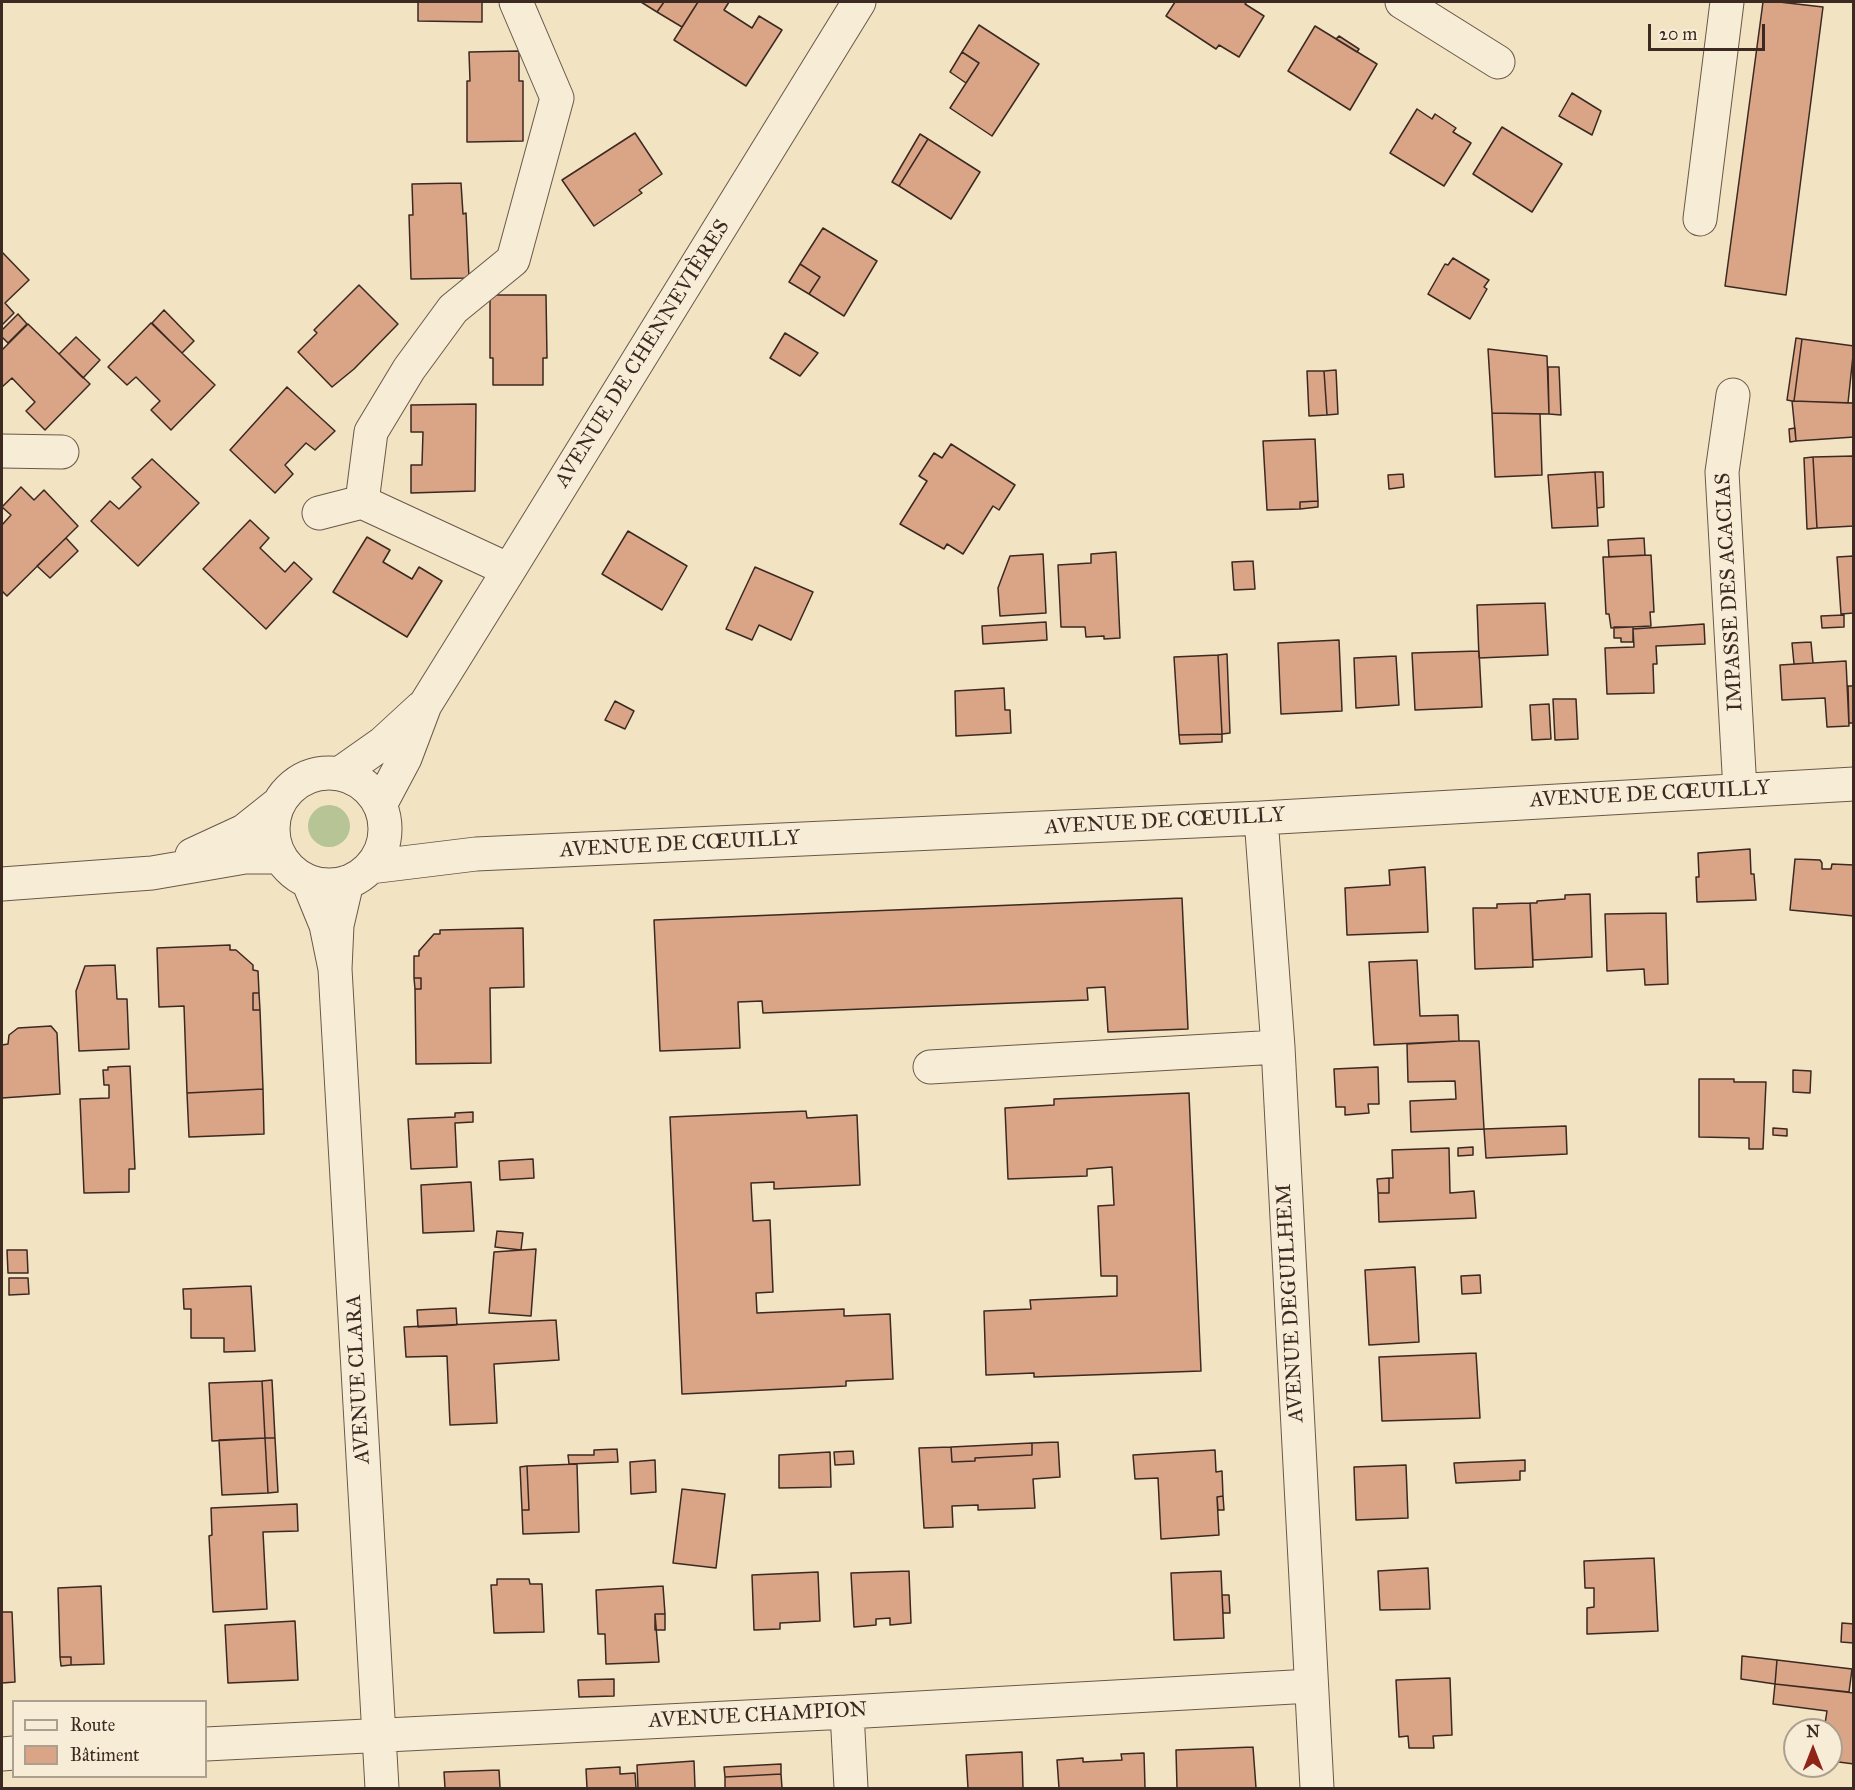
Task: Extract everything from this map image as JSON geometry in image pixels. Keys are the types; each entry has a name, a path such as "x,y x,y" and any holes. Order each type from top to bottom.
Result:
{"street":[{"path":"362,502 371,432 409,369 453,309 513,260 557,98 516,2"},
{"name":"AVENUE DE CHENNEVIÈRES","path":"382,813 425,705 859,2"},
{"path":"1402,2 1498,62"},
{"path":"1700,219 1727,2"},
{"name":"IMPASSE DES ACACIAS","path":"1733,395 1722,472 1740,790"},
{"path":"2,451 62,452"},
{"path":"319,513 362,502 509,570"},
{"name":"AVENUE DE CHENNEVIÈRES","path":"339,774 383,743 425,705"},
{"path":"152,873 244,831 278,804 289,790 304,779 321,773 339,774 356,780 370,791 382,813 384,838 379,853 358,875 334,885 309,881 288,867 280,857 273,840 273,822 278,804"},
{"name":"AVENUE DE CŒUILLY","path":"358,875 476,854 1261,818 1854,784"},
{"name":"AVENUE DE CŒUILLY","path":"382,813 399,836 423,846 476,854"},
{"name":"AVENUE DEGUILHEM","path":"1261,818 1278,1047 1317,1788"},
{"path":"2,884 152,873 246,857 280,857"},
{"name":"AVENUE CLARA","path":"358,875 337,925 335,969 382,1788"},
{"name":"AVENUE CLARA","path":"309,881 326,925 335,969"},
{"path":"930,1067 1278,1047"},
{"name":"AVENUE CHAMPION","path":"207,1744 1311,1686"},
{"path":"847,1712 851,1788"}],"green space":[{"path":"329,805 337,806 344,811 349,818 349,834 344,841 337,846 329,847 321,846 314,841 309,834 308,826 309,818 314,811 321,806"}],"building":[{"path":"418,2 482,2 482,22 418,21"},
{"path":"641,2 664,2 657,12"},
{"path":"664,2 698,2 682,27 657,12"},
{"path":"698,2 729,2 724,10 752,28 759,16 782,30 746,86 674,40"},
{"path":"1175,2 1247,2 1245,4 1264,16 1239,57 1219,45 1216,49 1166,16"},
{"path":"1763,2 1823,7 1786,295 1725,286"},
{"path":"979,25 1039,64 992,136 950,108 979,63 962,52"},
{"path":"1315,26 1377,64 1350,110 1288,71"},
{"path":"1339,36 1359,49 1357,52 1336,39"},
{"path":"519,51 519,81 523,81 523,141 467,142 469,52"},
{"path":"962,52 979,63 966,83 950,72"},
{"path":"1572,93 1601,111 1592,135 1559,116"},
{"path":"1417,109 1432,119 1435,114 1456,128 1453,132 1471,143 1444,186 1390,153"},
{"path":"1502,127 1562,164 1532,212 1473,174"},
{"path":"635,133 662,174 639,190 642,193 594,226 562,180"},
{"path":"920,134 928,139 899,186 892,182"},
{"path":"928,139 980,172 951,219 899,186"},
{"path":"461,183 463,214 466,213 469,278 411,279 409,215 413,215 412,184"},
{"path":"823,228 877,261 844,316 809,294 820,277 800,264"},
{"path":"2,252 29,280 5,303 14,313 2,325"},
{"path":"1453,258 1489,280 1484,287 1487,289 1470,319 1428,294 1445,264 1448,265"},
{"path":"800,264 820,277 809,294 789,282"},
{"path":"359,285 398,324 354,369 332,387 298,352 317,333 314,330"},
{"path":"490,295 546,295 547,358 543,358 543,385 493,385 493,358 490,358"},
{"path":"164,310 194,341 182,353 152,323"},
{"path":"18,314 27,324 8,343 2,337 2,330"},
{"path":"151,323 215,385 171,430 151,410 160,401 136,377 127,385 108,367"},
{"path":"28,324 90,384 45,430 26,411 35,402 12,378 2,387 2,350"},
{"path":"785,333 818,353 800,376 770,358"},
{"path":"76,337 100,360 83,378 59,354"},
{"path":"1796,338 1802,339 1794,401 1792,401 1787,400"},
{"path":"1802,339 1854,346 1848,403 1794,401"},
{"path":"1488,349 1547,356 1549,414 1492,413"},
{"path":"1548,367 1559,367 1561,415 1549,414"},
{"path":"1336,370 1338,414 1327,415 1324,371"},
{"path":"1307,371 1324,371 1327,415 1309,416"},
{"path":"287,387 335,431 315,450 306,443 285,465 293,474 275,493 230,450"},
{"path":"1792,401 1854,403 1854,437 1796,441"},
{"path":"476,404 475,491 411,493 411,465 422,465 423,432 411,432 411,405"},
{"path":"1492,413 1540,414 1542,475 1495,477"},
{"path":"1795,428 1796,441 1790,442 1789,429"},
{"path":"1315,439 1318,501 1300,502 1300,509 1267,510 1263,441"},
{"path":"951,444 1015,485 999,510 993,506 963,554 947,544 944,549 900,524 927,481 919,476 934,453 942,458"},
{"path":"1854,456 1854,526 1817,528 1813,457"},
{"path":"1813,457 1817,528 1807,529 1804,458"},
{"path":"152,459 199,503 138,566 91,521 110,501 119,509 141,487 132,478"},
{"path":"1595,472 1603,472 1604,507 1597,508"},
{"path":"1595,472 1598,526 1552,528 1548,475"},
{"path":"1403,474 1404,487 1389,489 1388,475"},
{"path":"21,487 34,500 44,490 78,526 7,596 2,591 2,525 11,515 2,507"},
{"path":"1318,501 1318,507 1300,509 1300,502"},
{"path":"250,520 269,538 260,548 285,572 294,562 312,579 266,629 203,569"},
{"path":"628,531 687,566 662,610 602,574"},
{"path":"367,537 390,550 383,562 412,579 419,567 442,581 407,637 333,592"},
{"path":"66,538 78,551 50,578 37,566"},
{"path":"1644,538 1645,555 1609,557 1608,540"},
{"path":"1116,552 1120,638 1086,637 1085,627 1061,627 1058,565 1091,563 1091,554"},
{"path":"1043,554 1046,613 1000,616 998,588 1010,556"},
{"path":"1651,555 1654,612 1650,612 1651,626 1611,628 1609,614 1606,614 1603,557"},
{"path":"1854,556 1854,613 1841,614 1837,557"},
{"path":"1253,561 1255,589 1234,590 1232,562"},
{"path":"755,567 813,592 791,640 759,625 752,640 726,629"},
{"path":"1545,603 1548,655 1479,658 1477,605"},
{"path":"1844,615 1844,627 1822,628 1821,616"},
{"path":"1046,622 1047,640 983,644 982,626"},
{"path":"1704,624 1705,644 1656,646 1657,664 1653,664 1654,693 1607,694 1605,648 1634,647 1633,629"},
{"path":"1614,627 1633,627 1633,642 1621,642 1621,638 1614,638"},
{"path":"1339,640 1342,711 1281,714 1278,643"},
{"path":"1811,642 1813,663 1794,664 1792,643"},
{"path":"1479,651 1482,707 1415,710 1412,653"},
{"path":"1227,654 1230,733 1222,734 1218,655"},
{"path":"1218,655 1222,734 1179,735 1174,657"},
{"path":"1396,656 1399,705 1356,708 1354,658"},
{"path":"1846,661 1849,726 1827,727 1825,698 1782,700 1780,665"},
{"path":"1848,686 1854,686 1854,723 1849,723"},
{"path":"1004,688 1005,710 1010,710 1011,733 956,736 955,691"},
{"path":"1553,699 1576,699 1578,739 1555,740"},
{"path":"615,701 634,711 625,729 605,720"},
{"path":"1549,704 1551,739 1532,740 1530,705"},
{"path":"1222,734 1222,742 1180,744 1179,735"},
{"path":"1750,849 1751,874 1754,874 1756,900 1697,902 1698,853"},
{"path":"1795,859 1820,860 1822,869 1831,869 1832,864 1854,865 1854,916 1790,910"},
{"path":"1425,867 1428,932 1347,935 1345,888 1390,885 1389,870"},
{"path":"1590,894 1592,957 1533,960 1530,903 1565,899 1565,895"},
{"path":"1182,898 1188,1029 1108,1032 1105,987 1087,988 1088,1000 763,1013 762,1001 738,1002 740,1048 660,1051 654,920"},
{"path":"1530,903 1533,967 1475,969 1473,908 1497,908 1497,904"},
{"path":"1666,913 1668,984 1645,985 1644,969 1607,971 1605,914"},
{"path":"523,928 524,987 490,988 491,1063 416,1064 415,989 421,989 421,978 414,978 414,956 419,956 419,951 434,934 440,934 440,930"},
{"path":"230,945 230,950 236,950 253,965 253,970 258,971 259,993 253,993 253,1010 260,1010 263,1089 187,1093 184,1006 159,1007 157,948"},
{"path":"1417,960 1420,1016 1458,1015 1459,1041 1374,1045 1369,962"},
{"path":"115,965 117,999 127,999 129,1049 79,1051 76,991 85,966"},
{"path":"414,978 421,978 421,989 415,989"},
{"path":"253,993 259,993 260,1010 253,1010"},
{"path":"51,1026 57,1033 60,1094 2,1098 2,1045 8,1044 9,1035 18,1028"},
{"path":"1479,1041 1484,1129 1411,1132 1410,1101 1456,1099 1455,1081 1408,1082 1407,1044"},
{"path":"130,1066 135,1169 129,1169 129,1192 84,1193 80,1099 109,1098 109,1085 104,1085 103,1070 108,1070 108,1067"},
{"path":"1378,1067 1379,1104 1368,1104 1369,1113 1345,1115 1345,1107 1336,1107 1334,1069"},
{"path":"1793,1070 1811,1071 1810,1093 1793,1092"},
{"path":"1699,1079 1766,1082 1763,1149 1749,1149 1749,1138 1699,1137"},
{"path":"263,1089 264,1134 189,1137 187,1093"},
{"path":"1189,1093 1201,1371 1034,1377 1034,1373 986,1375 984,1311 1031,1309 1030,1300 1117,1296 1117,1276 1101,1276 1098,1206 1114,1205 1112,1167 1087,1169 1087,1176 1008,1179 1005,1108 1054,1105 1054,1099"},
{"path":"806,1111 807,1118 857,1115 860,1185 774,1189 774,1182 751,1183 753,1221 770,1220 773,1292 756,1293 757,1313 844,1309 844,1316 890,1314 893,1379 846,1381 846,1386 682,1394 670,1117"},
{"path":"473,1112 473,1122 455,1123 457,1167 411,1169 408,1119 455,1117 455,1113"},
{"path":"1566,1126 1567,1154 1486,1158 1484,1129"},
{"path":"1773,1128 1787,1129 1787,1136 1773,1135"},
{"path":"1473,1147 1473,1155 1458,1156 1458,1148"},
{"path":"1449,1148 1450,1193 1474,1191 1476,1218 1379,1222 1378,1193 1389,1193 1389,1178 1393,1178 1392,1150"},
{"path":"533,1159 534,1178 500,1180 499,1161"},
{"path":"1389,1178 1389,1193 1378,1193 1377,1179"},
{"path":"471,1182 474,1231 423,1233 421,1185"},
{"path":"497,1231 523,1233 521,1250 495,1247"},
{"path":"536,1249 531,1316 489,1313 494,1252"},
{"path":"7,1250 27,1250 28,1273 8,1273"},
{"path":"1415,1267 1419,1342 1369,1345 1365,1270"},
{"path":"1480,1275 1481,1293 1462,1294 1461,1276"},
{"path":"9,1278 28,1278 29,1294 9,1295"},
{"path":"251,1286 255,1351 224,1352 224,1338 191,1338 191,1309 184,1309 183,1289"},
{"path":"456,1308 457,1325 418,1327 417,1310"},
{"path":"556,1320 559,1360 494,1364 497,1423 450,1425 447,1356 406,1357 404,1327"},
{"path":"1476,1353 1480,1418 1382,1421 1379,1357"},
{"path":"272,1380 275,1438 265,1438 262,1381"},
{"path":"262,1381 265,1438 212,1441 209,1383"},
{"path":"265,1438 275,1438 278,1492 268,1493"},
{"path":"265,1438 268,1493 222,1495 219,1440"},
{"path":"1058,1442 1060,1477 1033,1479 1035,1508 978,1510 978,1505 952,1506 953,1527 924,1528 919,1448 951,1447 952,1462 975,1461 975,1458 1032,1455 1032,1443"},
{"path":"1032,1443 1032,1455 975,1458 975,1461 952,1462 951,1447"},
{"path":"617,1449 618,1462 569,1464 568,1455 594,1455 594,1450"},
{"path":"1215,1450 1216,1472 1222,1471 1223,1496 1217,1497 1219,1535 1161,1539 1158,1478 1135,1479 1133,1455"},
{"path":"853,1451 854,1464 835,1465 834,1452"},
{"path":"830,1452 831,1487 779,1488 779,1455"},
{"path":"655,1460 656,1492 631,1494 630,1462"},
{"path":"1525,1460 1525,1471 1520,1471 1520,1480 1456,1483 1454,1463"},
{"path":"577,1464 579,1532 523,1534 522,1510 529,1510 527,1466"},
{"path":"1406,1465 1408,1518 1356,1520 1354,1467"},
{"path":"527,1466 529,1510 522,1510 520,1467"},
{"path":"682,1489 725,1494 716,1568 673,1563"},
{"path":"1223,1496 1224,1510 1218,1510 1217,1497"},
{"path":"297,1504 298,1531 263,1532 267,1609 213,1612 209,1536 212,1535 211,1508"},
{"path":"1654,1558 1658,1631 1587,1634 1587,1608 1594,1607 1594,1588 1585,1588 1584,1561"},
{"path":"1428,1568 1430,1609 1380,1610 1378,1571"},
{"path":"909,1571 911,1623 890,1625 890,1618 876,1619 876,1625 854,1627 851,1573"},
{"path":"1221,1571 1224,1638 1174,1640 1171,1573"},
{"path":"818,1572 820,1621 780,1623 780,1629 754,1630 752,1575"},
{"path":"497,1579 529,1579 530,1584 542,1584 544,1632 494,1633 491,1585 497,1585"},
{"path":"101,1586 104,1664 71,1665 71,1657 60,1657 58,1588"},
{"path":"663,1586 665,1614 655,1614 659,1662 606,1664 605,1634 598,1634 596,1590"},
{"path":"1222,1595 1229,1595 1230,1613 1223,1613"},
{"path":"2,1612 12,1612 15,1682 2,1683"},
{"path":"655,1614 665,1614 665,1630 655,1630"},
{"path":"295,1621 298,1680 228,1683 225,1625"},
{"path":"1842,1623 1854,1624 1854,1643 1841,1642"},
{"path":"1742,1656 1777,1660 1775,1684 1741,1679"},
{"path":"60,1657 71,1657 71,1665 61,1666"},
{"path":"1777,1660 1852,1669 1849,1692 1775,1684"},
{"path":"1450,1678 1452,1735 1433,1736 1434,1748 1409,1748 1408,1736 1399,1737 1396,1680"},
{"path":"614,1679 614,1696 579,1697 578,1680"},
{"path":"1775,1684 1854,1693 1854,1764 1843,1763 1843,1718 1826,1718 1827,1711 1773,1704"},
{"path":"1253,1747 1256,1788 1177,1788 1176,1750"},
{"path":"1022,1752 1023,1788 968,1788 966,1755"},
{"path":"1144,1753 1145,1788 1059,1788 1057,1760 1083,1758 1083,1762 1122,1760 1121,1754"},
{"path":"694,1761 695,1788 638,1788 637,1765"},
{"path":"781,1764 781,1774 725,1777 724,1767"},
{"path":"620,1767 620,1774 635,1773 636,1788 587,1788 586,1769"},
{"path":"499,1770 500,1788 445,1788 444,1772"},
{"path":"781,1774 782,1788 725,1788 725,1777"}]}
